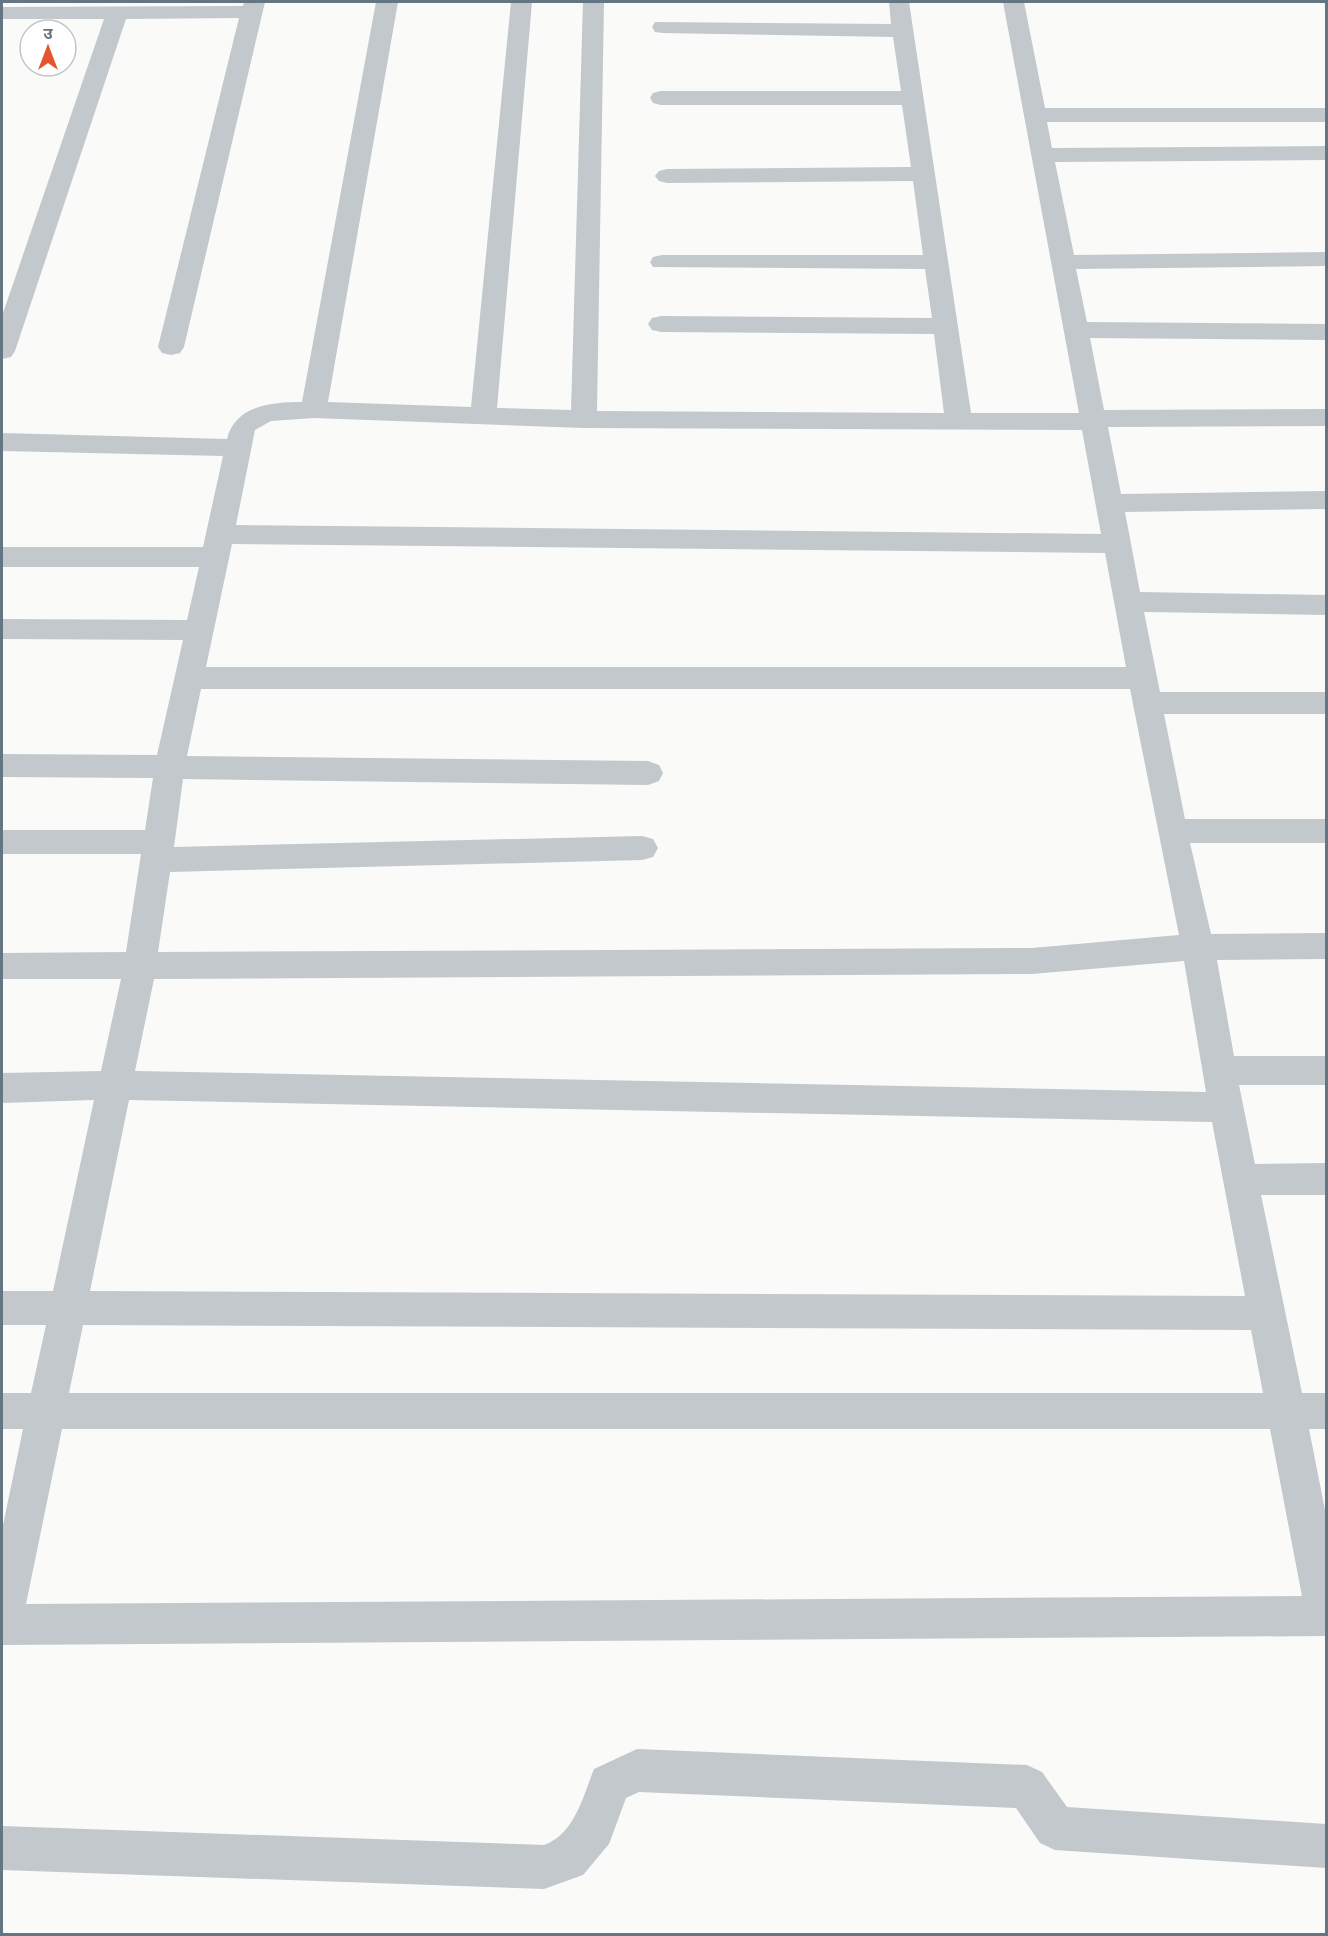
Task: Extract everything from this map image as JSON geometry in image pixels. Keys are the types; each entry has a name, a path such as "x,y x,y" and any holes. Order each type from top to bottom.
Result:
{"street":[{"path":"314,410 387,2"},
{"path":"483,417 522,2"},
{"path":"584,419 593,2"},
{"path":"899,2 959,423"},
{"path":"1013,2 1045,154 1077,330 1095,421 1172,831 1198,946 1219,1071 1326,1614 2,1624 140,965 170,766 243,427 253,417 270,412 314,410 483,417 959,423 1095,421 1326,417"},
{"path":"2,13 117,13 252,7 171,347"},
{"path":"2,351 117,13"},
{"path":"663,27 903,31"},
{"path":"661,98 913,98"},
{"path":"1037,115 1326,115"},
{"path":"1045,154 1326,153"},
{"path":"667,176 924,174"},
{"path":"1065,262 1326,259"},
{"path":"662,262 936,262"},
{"path":"661,324 945,326"},
{"path":"1077,330 1326,333"},
{"path":"2,442 239,448"},
{"path":"1110,503 1326,500"},
{"path":"2,557 218,546 1118,544"},
{"path":"1129,602 1326,605"},
{"path":"2,629 200,630"},
{"path":"190,678 1145,690 1326,703"},
{"path":"2,765 648,773"},
{"path":"1172,831 1326,831"},
{"path":"2,842 157,851 642,848"},
{"path":"2,966 1032,961 1198,946 1326,946"},
{"path":"1219,1071 1326,1070"},
{"path":"2,1088 116,1085 1227,1107"},
{"path":"1241,1180 1326,1179"},
{"path":"2,1308 1268,1313"},
{"path":"2,1411 1326,1410"},
{"path":"2,1848 544,1867 567,1859 594,1829 609,1784 637,1770 1027,1787 1055,1828 1326,1846"}]}
